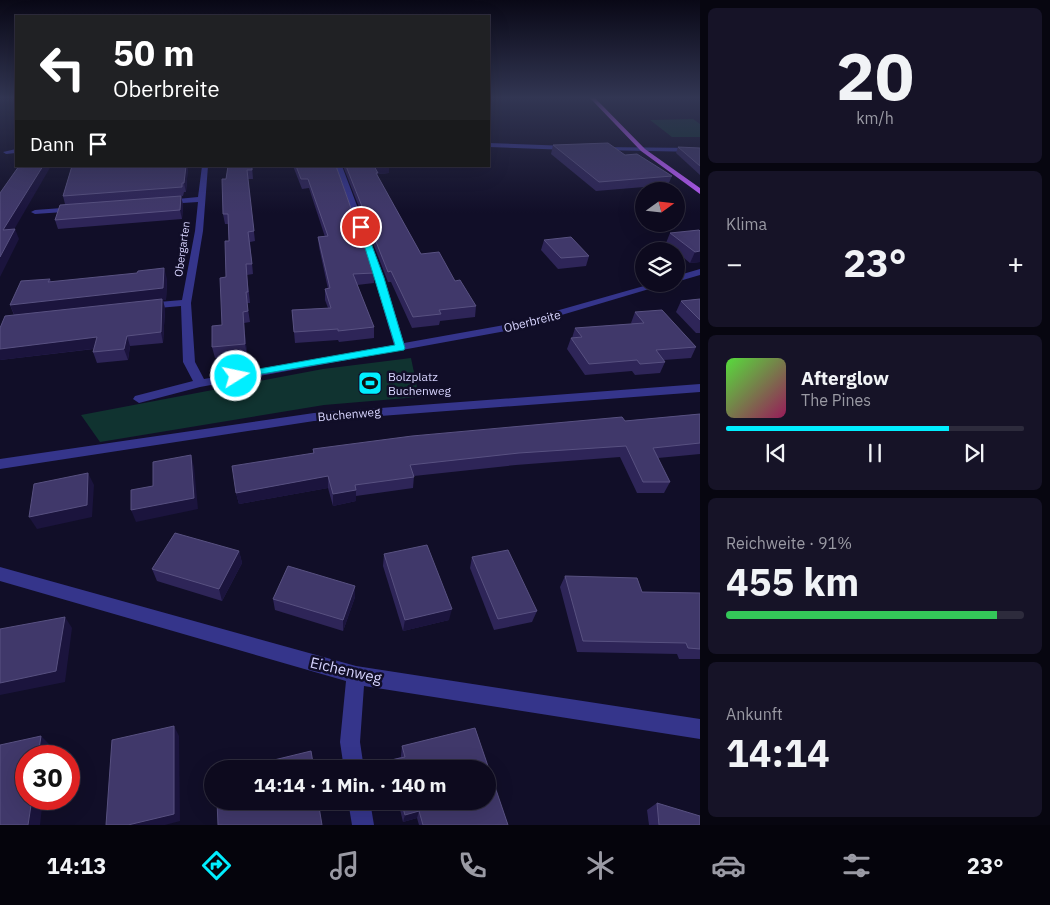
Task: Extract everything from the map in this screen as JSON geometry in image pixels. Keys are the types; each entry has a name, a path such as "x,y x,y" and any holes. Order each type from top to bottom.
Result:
{"main road":[{"path":"629,136 643,150 700,192"}],"street":[{"path":"490,145 581,148"},
{"path":"590,148 700,150"},
{"path":"6,152 15,151"},
{"name":"Obergarten","path":"200,383 189,362 186,303 199,231 205,167"},
{"path":"338,167 380,278 400,348"},
{"path":"162,202 201,199"},
{"path":"35,212 84,208"},
{"path":"685,276 700,272"},
{"name":"Oberbreite","path":"139,399 200,383 511,327 635,291"},
{"path":"132,307 186,303"},
{"name":"Buchenweg","path":"0,464 314,417 700,388"},
{"name":"Eichenweg","path":"0,574 356,675 700,729"},
{"path":"353,760 350,742 356,675"},
{"path":"360,810 363,825"}],"green space":[{"path":"670,136 700,136 700,137"},
{"path":"411,358 419,397 324,405 100,442 81,415 323,369"}],"building":[{"path":"608,143 625,155 637,154 672,176 599,182 553,145"},
{"path":"678,147 700,148 700,166"},
{"path":"18,167 42,167 3,230 15,229 0,257 0,193"},
{"path":"72,167 186,167 182,187 63,196"},
{"path":"228,167 252,167 252,170 247,170 254,231 248,232 252,264 246,264 248,311 243,312 245,344 212,347 212,326 222,325 220,278 226,277 225,241 229,241 228,214 223,214 222,179 226,179"},
{"path":"296,167 336,167 374,273 353,274 374,327 338,331 338,329 294,332 292,310 331,308 325,289 330,288 318,237 328,236 308,179 301,179"},
{"path":"346,167 375,167 378,173 376,173 421,254 439,252 455,281 460,280 476,306 439,310 441,314 413,317 391,271 388,272"},
{"path":"181,196 180,210 55,220 60,205"},
{"path":"700,231 700,251 695,252 685,244 685,242 682,242 670,233"},
{"path":"571,237 589,256 561,258 544,240"},
{"path":"164,268 163,288 10,305 21,281 50,279 48,282 137,273 138,271"},
{"path":"162,299 161,332 127,336 124,349 93,352 97,337 0,349 0,328 5,316"},
{"path":"700,299 700,320 681,301"},
{"path":"662,310 696,347 656,350 665,362 640,364 637,360 589,364 571,338 582,337 575,328 644,323 635,312"},
{"path":"700,414 700,443 653,448 670,482 643,482 626,446 519,453 410,465 414,477 355,485 356,490 333,494 328,476 236,493 232,466 314,453 313,449 412,436 622,417 625,421"},
{"path":"191,455 194,498 131,510 131,490 153,486 153,462"},
{"path":"88,473 87,505 29,517 34,484"},
{"path":"175,533 239,551 219,589 152,569"},
{"path":"427,545 452,609 405,620 384,554"},
{"path":"508,550 537,611 498,619 472,557"},
{"path":"288,566 355,586 343,620 273,599"},
{"path":"565,576 637,578 642,592 700,593 700,649 688,648 686,643 583,641"},
{"path":"65,617 56,671 0,683 0,629"},
{"path":"174,726 174,814 128,825 106,825 112,740"},
{"path":"475,728 486,760 391,760 405,757 402,746"},
{"path":"41,736 40,745 15,745 15,810 30,810 28,825 0,825 0,745"},
{"path":"311,751 312,760 274,760"},
{"path":"496,790 508,825 423,825 419,811 405,815 404,810 496,810"},
{"path":"657,803 700,816 700,825 659,825"},
{"path":"217,810 320,810 322,825 218,825"}],"place":[{"name":"Bolzplatz Buchenweg","path":"370,383"}],"route":[{"path":"236,376 400,348 380,278 361,227"}]}
